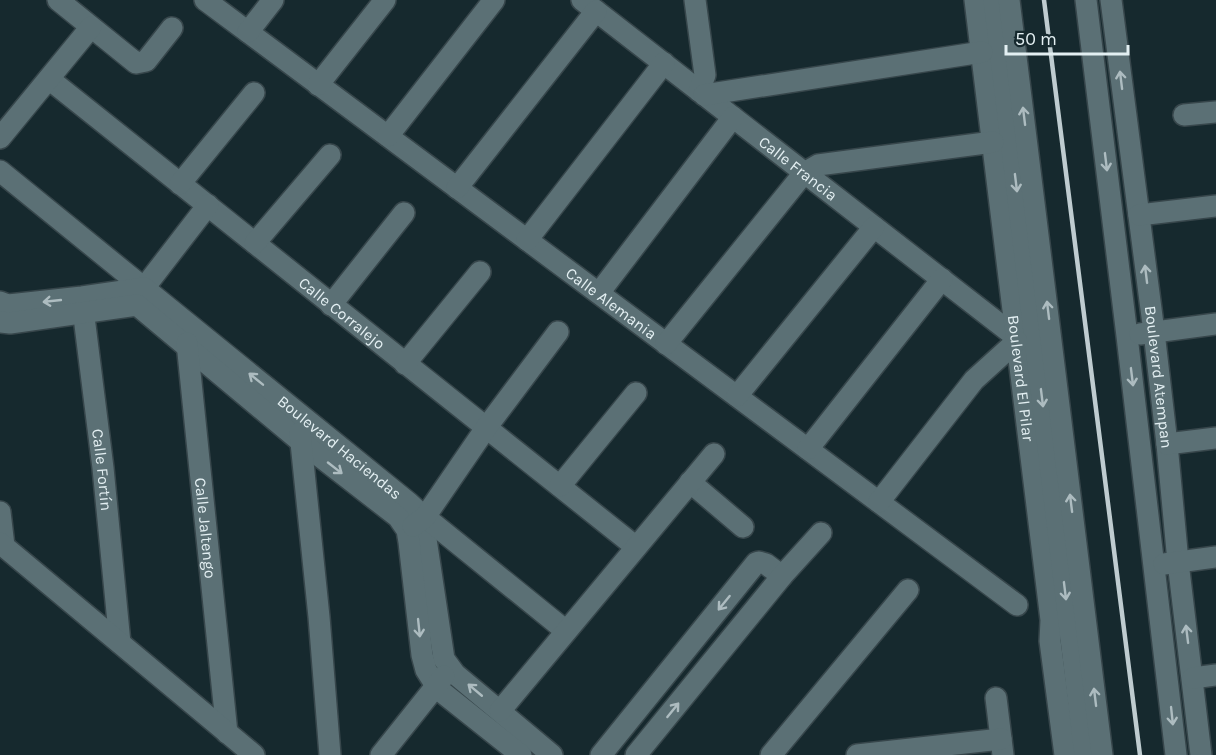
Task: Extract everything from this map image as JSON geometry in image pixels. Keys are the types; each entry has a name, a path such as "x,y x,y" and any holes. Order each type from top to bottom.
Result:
{"street":[{"path":"57,0 136,63 146,62 172,28"},
{"name":"Calle Alemania","path":"205,0 1017,605"},
{"path":"248,32 273,0"},
{"path":"318,85 385,0"},
{"path":"388,136 494,0"},
{"path":"695,0 705,75 702,93 982,52"},
{"name":"Boulevard El Pilar","path":"975,0 1051,620 1050,641 1065,755"},
{"path":"994,0 1084,755"},
{"path":"1010,0 1102,755"},
{"name":"Boulevard Atempan","path":"1086,0 1176,755"},
{"name":"Boulevard Atempan","path":"1111,0 1154,332 1201,755"},
{"path":"457,188 589,6"},
{"name":"Calle Francia","path":"589,6 1017,339"},
{"path":"0,138 91,27"},
{"path":"527,240 664,63"},
{"name":"Calle Corralejo","path":"49,79 636,547"},
{"path":"180,184 254,93"},
{"path":"1184,115 1216,112"},
{"path":"599,293 733,117"},
{"path":"666,344 804,172 818,165 993,142"},
{"path":"255,243 330,155"},
{"path":"0,171 141,297"},
{"path":"0,322 10,323 83,305 141,297 208,206"},
{"path":"1139,215 1216,206"},
{"path":"331,304 404,213"},
{"path":"737,396 874,227"},
{"path":"405,364 480,272"},
{"path":"808,449 942,279"},
{"name":"Boulevard Haciendas","path":"141,297 185,322 409,503 418,522"},
{"name":"Boulevard Haciendas","path":"141,297 188,349 300,441 398,517 418,522"},
{"path":"0,302 8,305 83,305"},
{"name":"Calle Fortín","path":"83,305 103,468 120,643"},
{"name":"Calle Jaltengo","path":"185,322 227,733"},
{"path":"1127,336 1216,324"},
{"path":"552,755 521,750 435,687 426,670 422,655 411,556 418,522 558,332"},
{"path":"879,502 974,380 1017,339"},
{"path":"560,486 636,393"},
{"path":"299,414 330,755"},
{"path":"1167,444 1216,438"},
{"path":"500,711 714,454"},
{"path":"690,482 742,527"},
{"path":"0,512 2,545 254,755"},
{"path":"418,522 566,631"},
{"path":"418,522 444,659 450,668 500,711 521,750"},
{"path":"636,755 782,576 821,532"},
{"path":"1155,566 1216,557"},
{"path":"602,755 753,567 763,562 782,576"},
{"path":"771,755 908,590"},
{"path":"381,755 450,668"},
{"path":"1193,678 1216,675"},
{"path":"857,755 1002,747 996,698"}],"railway":[{"path":"1044,0 1140,755"}]}
